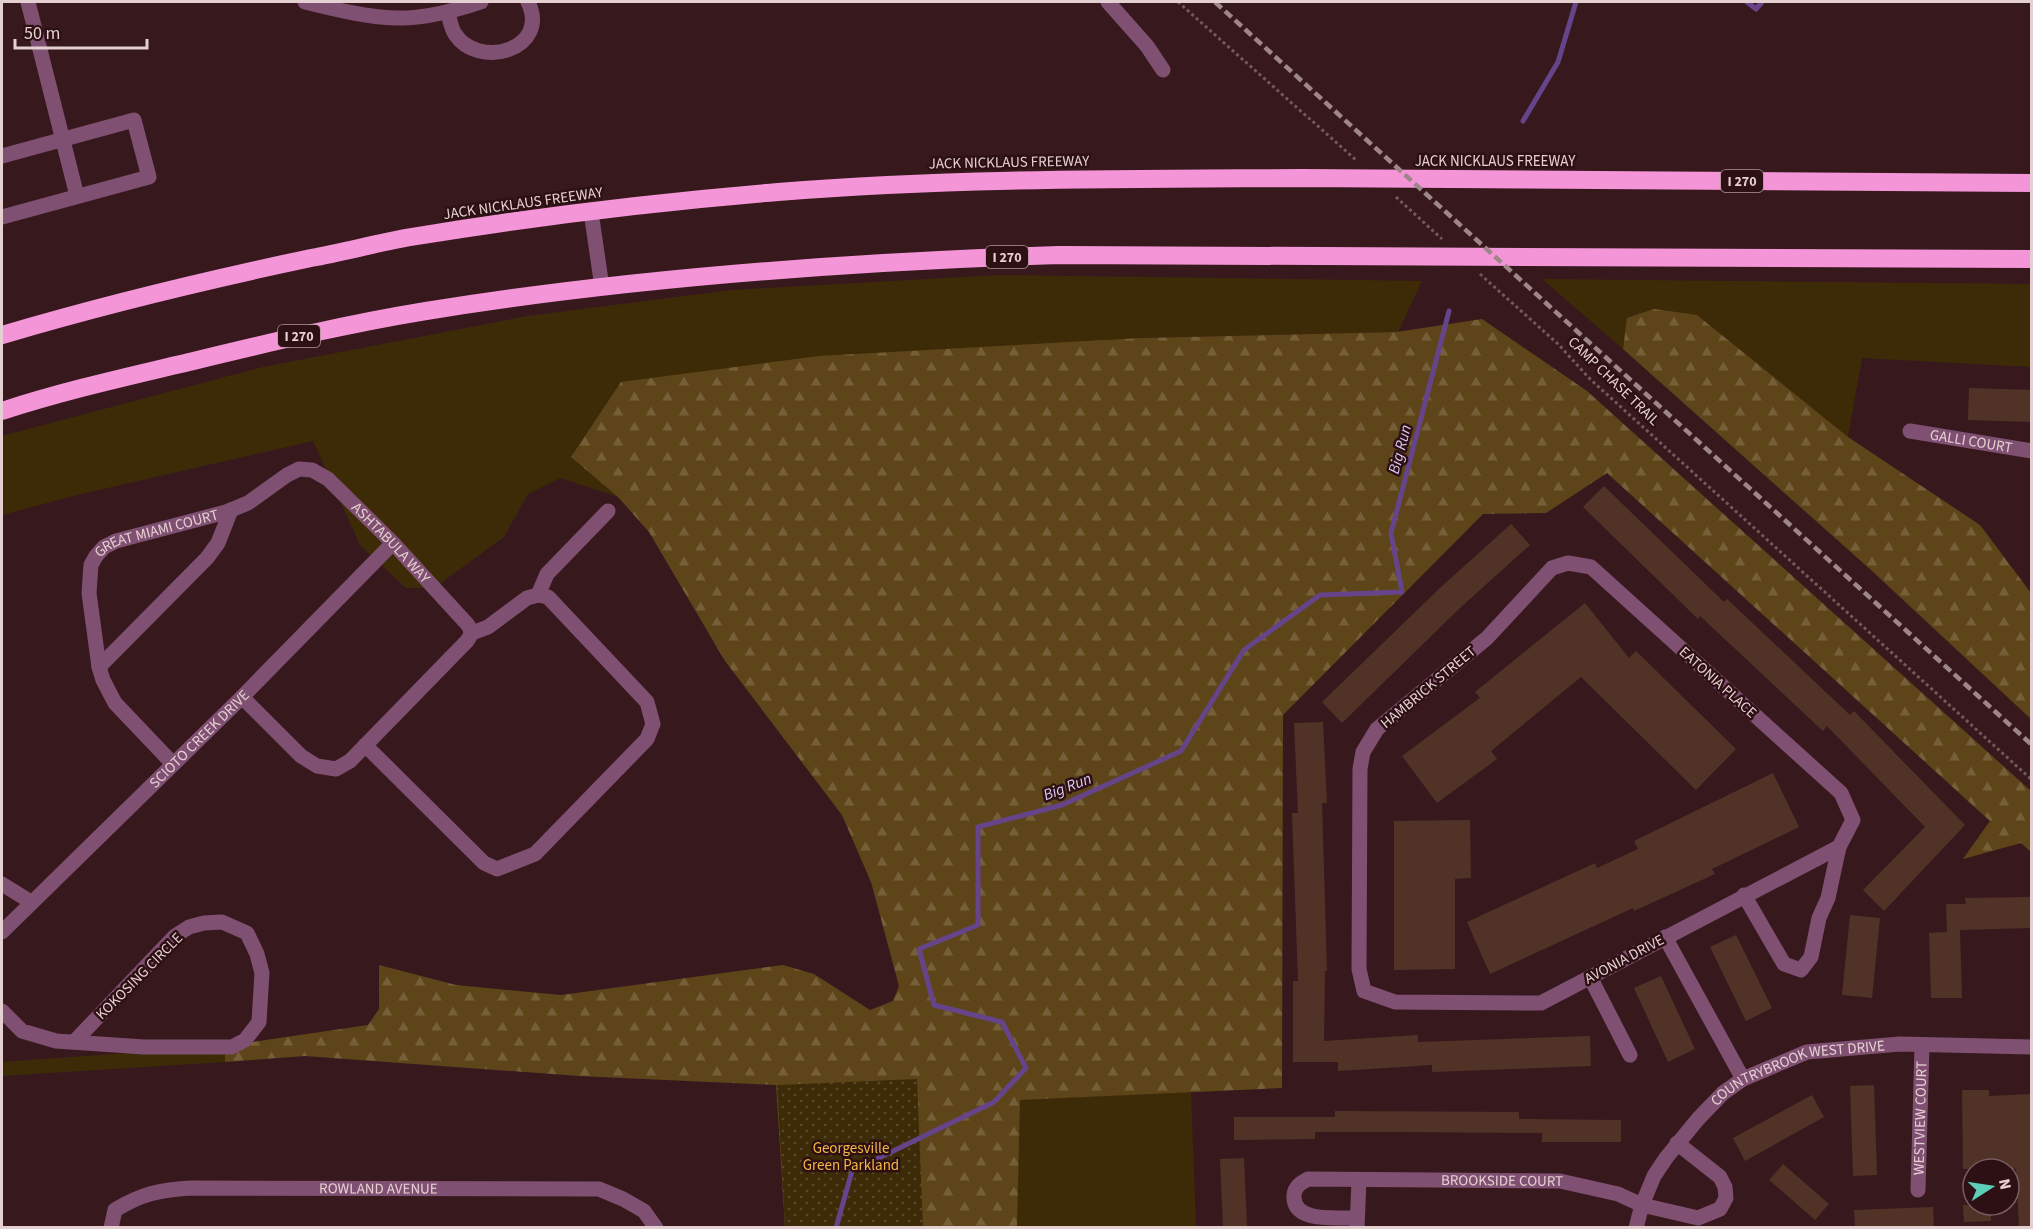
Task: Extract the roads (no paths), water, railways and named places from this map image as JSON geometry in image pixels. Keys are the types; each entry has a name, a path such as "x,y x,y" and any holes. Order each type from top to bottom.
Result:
{"highway":[{"name":"JACK NICKLAUS FREEWAY","path":"2,335 78,312 231,275 405,238 591,212 780,192 914,183 1054,179 1410,178 2031,183"},
{"name":"I 270","path":"2,411 88,387 312,333 426,311 602,287 928,259 1059,255 2031,259"}],"street":[{"path":"27,2 77,196"},
{"path":"305,2 352,13 396,18 448,12 481,2"},
{"path":"448,12 454,33 459,40 475,51 496,52 510,50 528,37 533,27 533,17 528,2"},
{"path":"1108,2 1147,46 1163,70"},
{"path":"2,156 134,120 149,177 2,217"},
{"path":"591,212 602,287"},
{"name":"GALLI COURT","path":"1910,431 2031,451"},
{"name":"GREAT MIAMI COURT","path":"173,764 115,703 103,680 99,667 89,593 91,565 104,547 116,541 231,510 248,503 286,475 299,469"},
{"name":"ASHTABULA WAY","path":"299,469 312,470 328,479 393,543 468,625 472,633"},
{"path":"99,667 207,558 218,543 231,510"},
{"path":"538,595 547,574 608,511"},
{"name":"SCIOTO CREEK DRIVE","path":"2,932 242,698 393,543"},
{"name":"EATONIA PLACE","path":"1568,563 1591,567 1841,793 1853,820 1839,847"},
{"name":"HAMBRICK STREET","path":"1364,991 1359,969 1360,769 1363,752 1377,729 1487,638 1552,568 1568,563"},
{"path":"242,698 301,756 317,766 336,769 350,761 365,745 467,641 472,633 488,627 526,598 538,595 548,597 647,702 653,724 647,739 535,855 497,869 484,863 365,745"},
{"path":"1744,895 1784,964 1801,970 1811,957 1819,918 1828,898 1839,847"},
{"name":"AVONIA DRIVE","path":"1364,991 1395,1002 1541,1003 1839,847"},
{"path":"2,884 31,902"},
{"name":"KOKOSING CIRCLE","path":"2,1011 22,1031 47,1040 74,1042 144,1047 232,1047 245,1040 259,1022 262,973 257,954 247,933 222,922 189,927 175,936 74,1042"},
{"path":"1665,937 1743,1078"},
{"path":"1590,976 1630,1055"},
{"name":"COUNTRYBROOK WEST DRIVE","path":"1636,1227 1642,1204 1654,1176 1677,1143 1714,1102 1743,1078 1807,1052 1900,1044 2031,1047"},
{"name":"WESTVIEW COURT","path":"1918,1190 1922,1045"},
{"name":"BROOKSIDE COURT","path":"1359,1180 1357,1223 1309,1216 1300,1212 1294,1203 1294,1193 1299,1184 1308,1179 1560,1181 1618,1194 1642,1204 1698,1218 1720,1209 1726,1198 1725,1187 1720,1177 1677,1143"},
{"name":"ROWLAND AVENUE","path":"111,1227 115,1210 134,1198 151,1192 190,1188 599,1190 644,1211 656,1227"}],"waterway":[{"name":"Big Run","path":"1523,121 1558,62 1576,2"},
{"name":"Big Run","path":"1747,2 1756,9 1762,2"},
{"name":"Big Run","path":"836,1228 852,1171 994,1102 1026,1068 1002,1022 934,1005 919,949 978,925 978,827 1062,805 1181,751 1244,650 1320,595 1402,592 1391,533 1449,311"}],"railway":[{"path":"1215,2 2032,745"}],"park label":[{"name":"Georgesville Green Parkland","path":"851,1156"}]}
